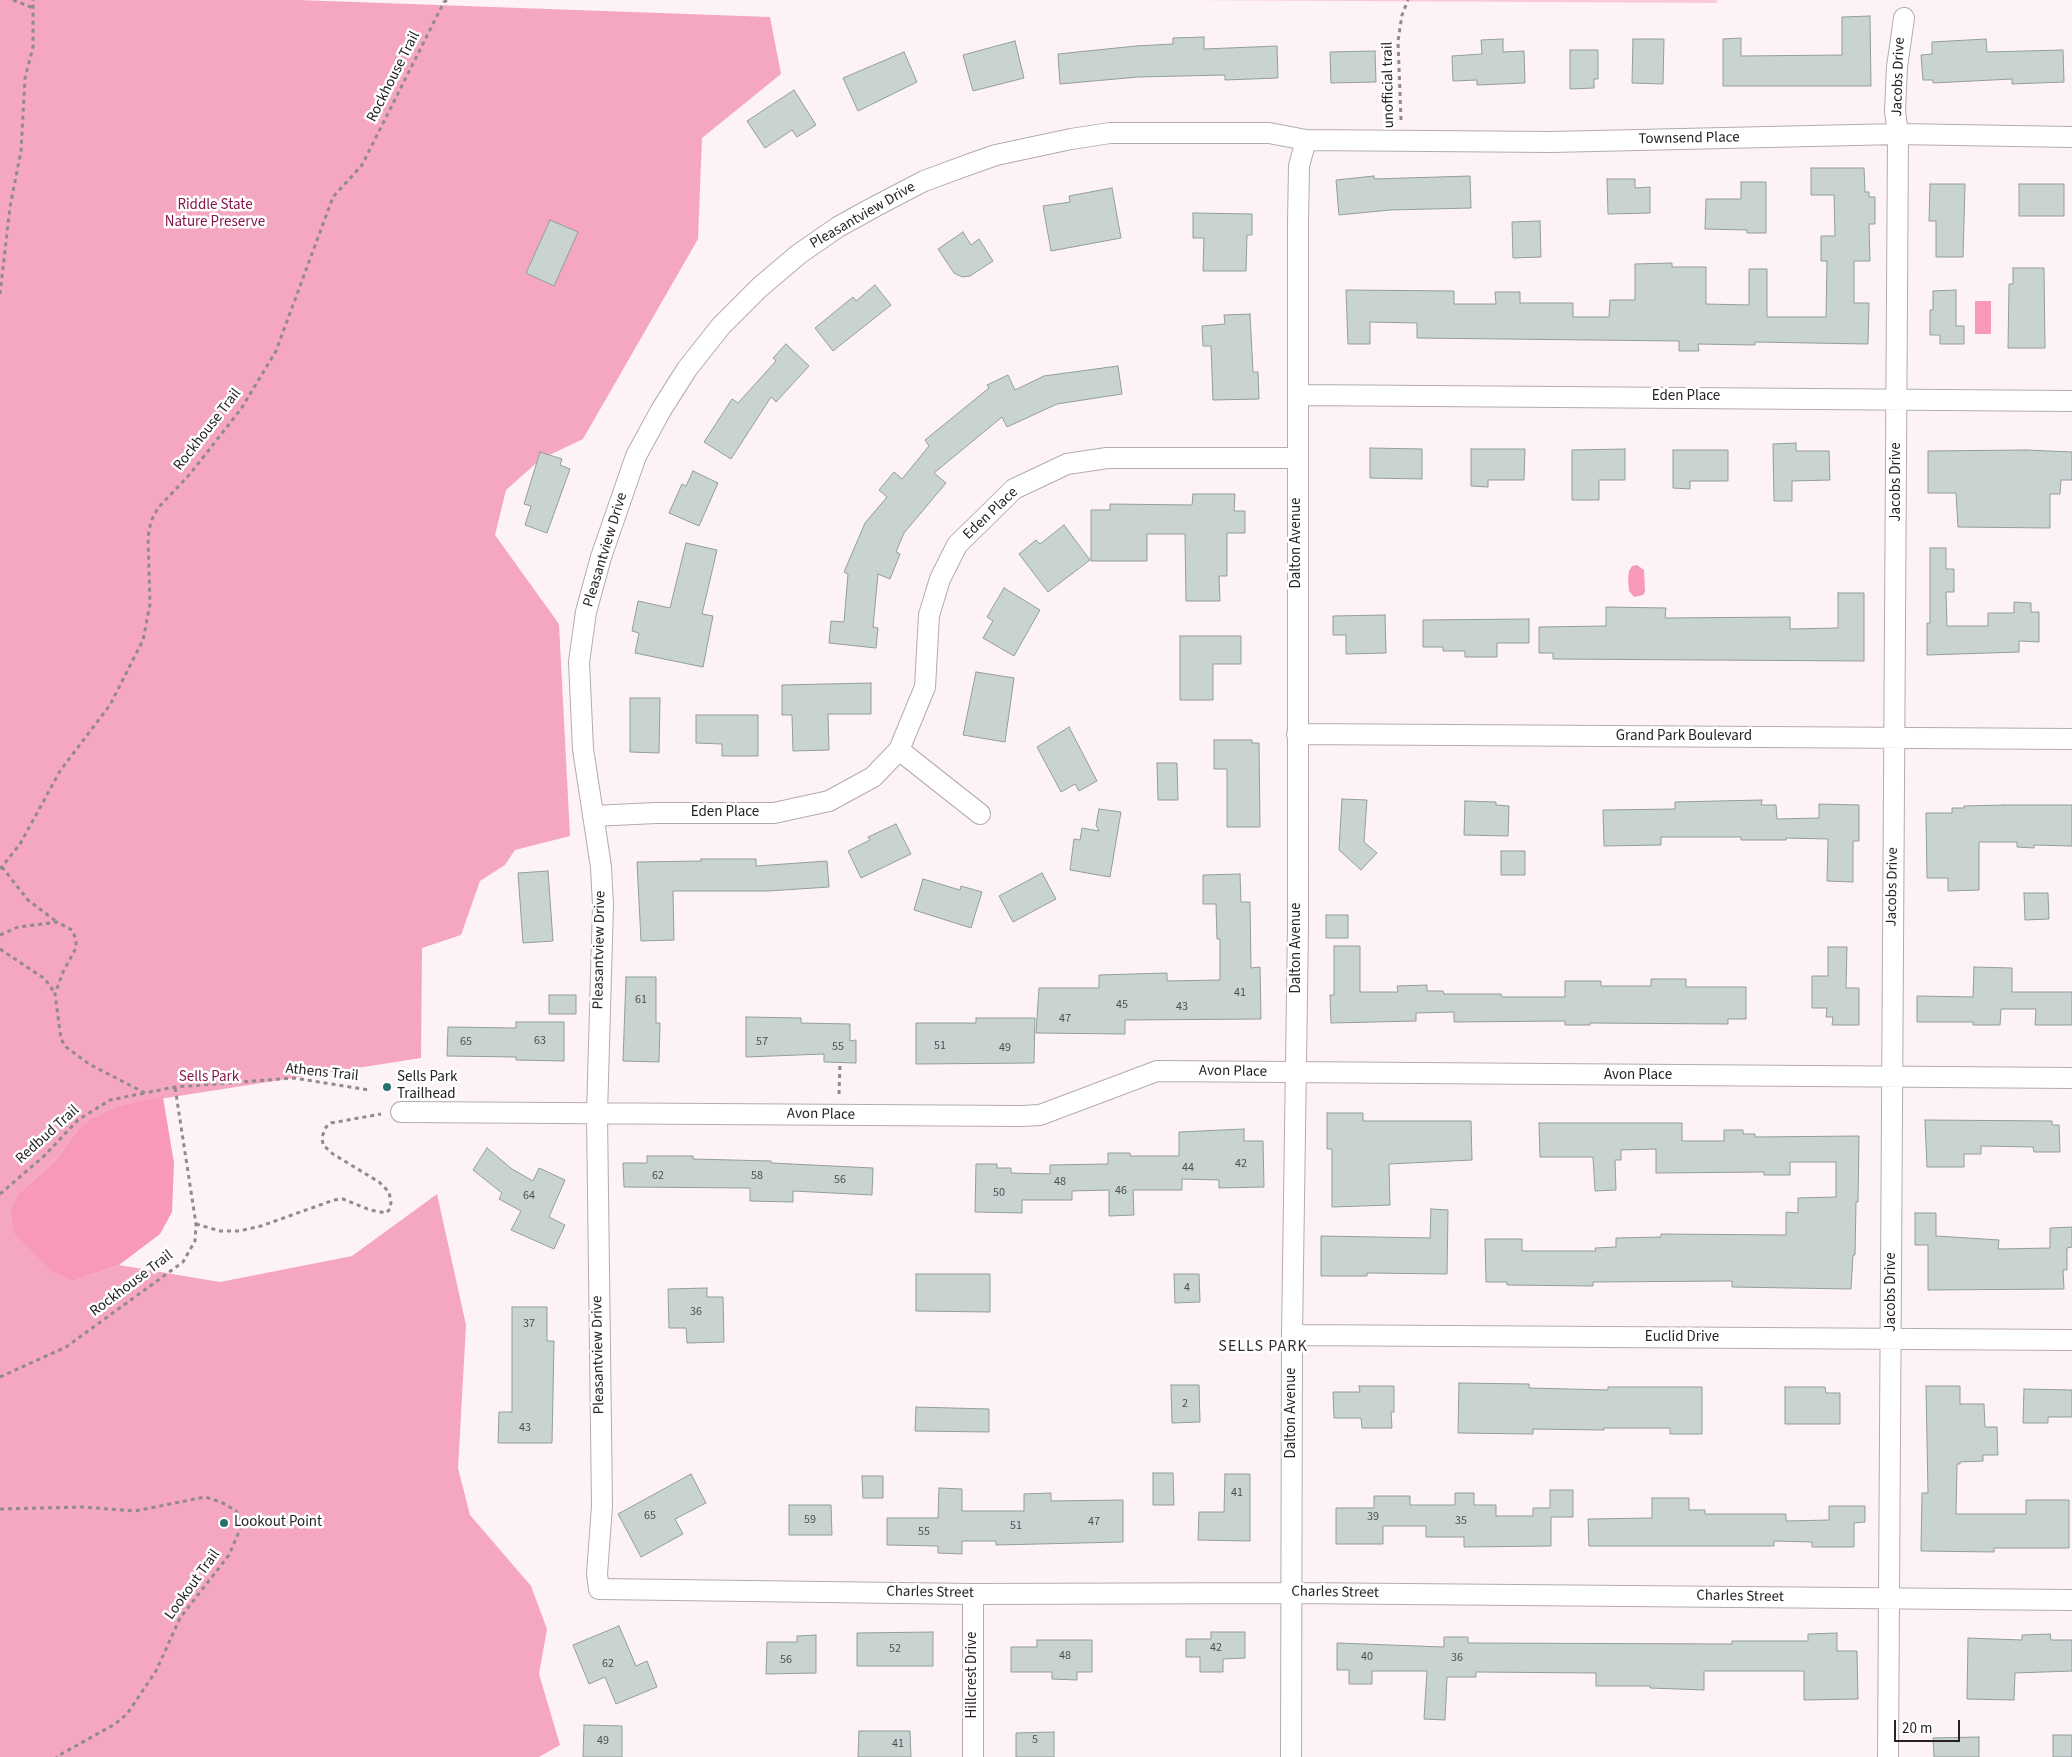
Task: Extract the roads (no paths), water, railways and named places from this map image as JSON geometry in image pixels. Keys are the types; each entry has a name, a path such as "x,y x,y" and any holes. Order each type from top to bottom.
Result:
{"street":[{"name":"Jacobs Drive","path":"1888,1757 1891,1598 1897,399 1898,134 1895,111 1897,67 1904,18"},
{"name":"Pleasantview Drive","path":"599,1589 597,1574 602,1506 597,1114 603,906 601,867 581,731 579,656 586,612 601,557 636,456 661,410 687,369 721,326 760,287 799,254 853,219 924,181 996,155 1110,133 1269,133 1306,140"},
{"name":"Townsend Place","path":"1306,140 1551,142 1898,134 2072,137"},
{"name":"Dalton Avenue","path":"1291,1757 1292,1335 1297,1073 1296,734 1299,173 1306,140"},
{"name":"Eden Place","path":"1299,395 2072,401"},
{"name":"Eden Place","path":"593,816 656,813 774,813 829,802 873,777 899,750 925,687 929,615 940,579 958,545 1014,489 1067,464 1107,458 1298,458"},
{"name":"Grand Park Boulevard","path":"1296,734 2072,739"},
{"path":"899,750 980,814"},
{"name":"Avon Place","path":"401,1112 1040,1115 1157,1071 1741,1077 1893,1075 2072,1078"},
{"name":"Euclid Drive","path":"1292,1335 2072,1340"},
{"name":"Charles Street","path":"599,1589 973,1594 1292,1593 2072,1600"},
{"name":"Hillcrest Drive","path":"973,1594 973,1757"}],"place":[{"name":"Sells Park Trailhead","path":"387,1087"},
{"name":"Lookout Point","path":"224,1523"}],"district":[{"name":"SELLS PARK","path":"1263,1347"}],"park label":[{"name":"Riddle State Nature Preserve","path":"215,214"},
{"name":"Sells Park","path":"209,1078"}]}
